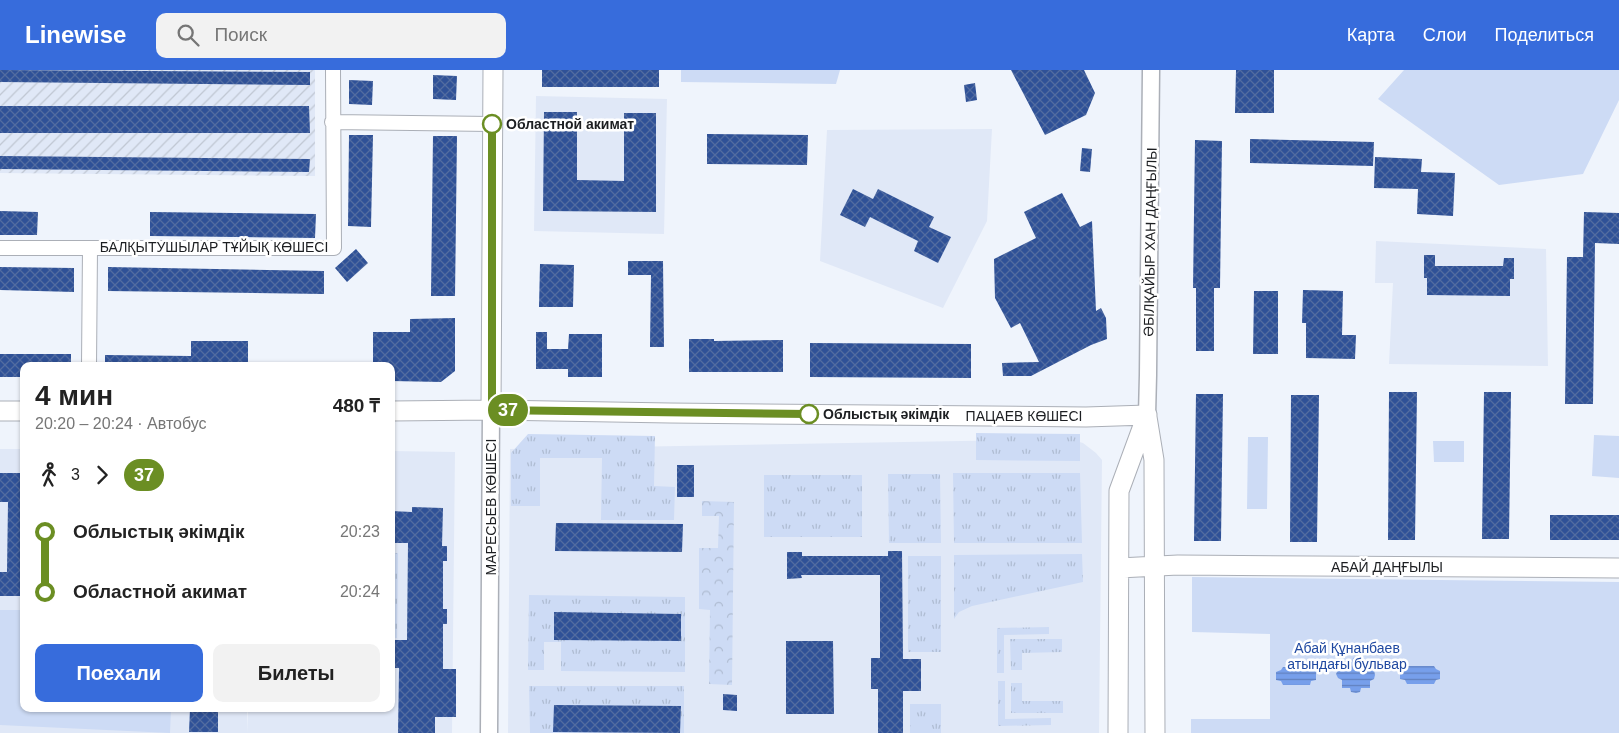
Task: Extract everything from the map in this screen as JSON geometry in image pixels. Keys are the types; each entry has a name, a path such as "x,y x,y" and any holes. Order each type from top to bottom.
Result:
{"main road":[{"name":"МАРЕСЬЕВ КӨШЕСІ","path":"492,70 492,410"},
{"name":"ПАЦАЕВ КӨШЕСІ","path":"395,411 492,410 1067,417 1146,414"},
{"path":"0,411 20,411"},
{"name":"ӘБІЛҚАЙЫР ХАН ДАҢҒЫЛЫ","path":"1146,414 1154,460 1155,733"},
{"name":"ӘБІЛҚАЙЫР ХАН ДАҢҒЫЛЫ","path":"1118,733 1119,491 1146,414"},
{"name":"АБАЙ ДАҢҒЫЛЫ","path":"1119,568 1188,565 1619,568"}],"street":[{"name":"БАЛҚЫТУШЫЛАР ТҰЙЫҚ КӨШЕСІ","path":"0,248 334,248 333,70"},
{"name":"ӘБІЛҚАЙЫР ХАН ДАҢҒЫЛЫ","path":"1146,414 1151,70"},
{"path":"332,122 492,124"},
{"name":"БАЛҚЫТУШЫЛАР ТҰЙЫҚ КӨШЕСІ","path":"89,362 90,248"},
{"name":"МАРЕСЬЕВ КӨШЕСІ","path":"489,733 492,410"}],"shaded area":[{"path":"0,70 315,70 315,176 0,173"},
{"path":"536,96 667,99 664,234 534,231"},
{"path":"992,129 987,221 943,308 820,261 827,130"},
{"path":"1376,241 1546,249 1548,366 1389,364 1393,283 1375,283"},
{"path":"1069,439 1083,443 1102,460 1099,733 508,733 510,449"},
{"path":"0,449 20,449 20,712 247,712 247,733 0,733"},
{"path":"395,451 455,452 452,733 247,733 248,712 395,712"}],"green space":[{"path":"681,70 840,70 836,84 681,82"},
{"path":"1404,70 1619,70 1619,100 1583,174 1499,185 1378,99"},
{"path":"976,433 1080,434 1080,461 976,460"},
{"path":"528,434 655,436 654,486 675,487 674,520 601,520 602,458 540,458 540,506 511,506 511,453"},
{"path":"1594,435 1619,436 1619,478 1592,476"},
{"path":"1248,437 1268,437 1267,509 1247,509"},
{"path":"1433,441 1464,441 1464,462 1434,462"},
{"path":"953,473 1080,473 1082,543 954,543"},
{"path":"888,474 940,474 941,543 889,543"},
{"path":"764,475 862,475 862,537 764,537"},
{"path":"702,501 734,502 732,685 709,684 710,610 699,609 699,548 718,548 719,516 702,516"},
{"path":"395,553 398,553 397,638 395,638"},
{"path":"1082,554 1083,582 972,606 959,612 954,619 954,555"},
{"path":"908,556 941,556 941,652 908,652"},
{"name":"Абай Құнанбаев атындағы бульвар","path":"1192,577 1619,582 1619,733 1191,733 1191,719 1270,719 1270,634 1192,632"},
{"path":"529,595 685,597 685,672 561,671 561,642 544,642 544,670 528,670"},
{"path":"0,610 20,610 20,712 171,712 170,733 0,725"},
{"path":"1049,627 1049,634 1004,635 1004,673 997,673 997,628"},
{"path":"1010,639 1062,639 1062,652 1022,653 1022,670 1011,670"},
{"path":"998,681 1005,681 1005,719 1051,718 1051,725 998,726"},
{"path":"1011,683 1022,683 1022,701 1063,701 1063,713 1011,713"},
{"path":"529,686 684,686 684,733 530,733"},
{"path":"910,704 941,704 941,733 910,733"}],"water":[{"path":"1353,658 1360,658 1361,662 1370,662 1370,669 1374,670 1375,675 1374,679 1370,681 1370,688 1361,688 1360,692 1356,693 1351,692 1350,688 1342,688 1342,680 1336,674 1338,670 1342,669 1342,661 1352,662"},
{"path":"1407,666 1434,666 1440,671 1440,679 1436,680 1434,684 1407,684 1405,680 1400,679 1400,671"},
{"path":"1283,667 1310,667 1311,670 1316,672 1316,680 1311,681 1310,685 1283,685 1281,681 1276,680 1276,672"}],"building":[{"path":"0,70 310,72 310,85 0,82"},
{"path":"542,70 659,70 659,87 542,87"},
{"path":"1011,70 1084,70 1095,93 1086,115 1045,135"},
{"path":"1236,70 1274,70 1274,113 1235,113"},
{"path":"433,75 457,76 456,100 433,99"},
{"path":"349,80 373,81 372,105 349,104"},
{"path":"975,83 977,100 966,102 964,85"},
{"path":"0,106 309,106 310,133 0,133"},
{"path":"544,112 577,112 577,180 624,181 624,113 656,113 656,212 543,211"},
{"path":"707,134 808,135 807,165 707,164"},
{"path":"349,135 373,135 371,227 348,226"},
{"path":"433,136 457,136 455,296 431,296"},
{"path":"1250,139 1374,142 1373,166 1250,163"},
{"path":"1195,140 1222,141 1220,288 1214,288 1214,351 1196,351 1196,288 1193,288"},
{"path":"1082,148 1092,149 1090,172 1080,171"},
{"path":"0,156 310,159 309,172 0,169"},
{"path":"1375,157 1422,159 1421,172 1455,173 1453,216 1417,214 1418,189 1374,188"},
{"path":"853,189 873,199 878,189 934,217 929,227 951,237 938,263 914,251 918,241 870,217 865,227 840,215"},
{"path":"1062,193 1080,227 1092,221 1096,311 1101,308 1106,318 1107,339 1091,345 1031,376 1003,376 1002,363 1039,362 1020,323 1011,328 995,298 994,259 1036,238 1024,212"},
{"path":"0,211 38,212 37,235 0,235"},
{"path":"150,212 316,214 315,238 150,236"},
{"path":"1584,212 1619,213 1619,244 1595,243 1593,404 1565,404 1567,257 1583,257"},
{"path":"356,249 368,263 347,282 335,268"},
{"path":"1424,255 1435,255 1435,266 1503,266 1504,258 1514,258 1514,279 1510,279 1510,296 1427,295 1427,278 1424,278"},
{"path":"628,261 663,261 664,347 650,347 651,275 628,275"},
{"path":"540,264 574,265 573,307 539,307"},
{"path":"0,267 74,268 74,292 0,290"},
{"path":"108,267 324,271 324,294 108,291"},
{"path":"1303,290 1343,291 1342,335 1356,335 1355,359 1306,358 1306,323 1302,323"},
{"path":"1254,291 1278,291 1278,354 1253,354"},
{"path":"455,318 455,371 441,382 395,381 395,362 373,362 373,332 410,332 410,319"},
{"path":"536,332 547,332 547,349 568,349 569,334 602,334 602,377 568,377 568,369 536,369"},
{"path":"689,339 714,339 714,341 783,340 783,372 689,372"},
{"path":"191,341 248,341 248,362 105,362 105,355 191,356"},
{"path":"810,343 971,344 971,378 810,377"},
{"path":"0,354 71,354 71,362 20,362 20,377 0,377"},
{"path":"1389,392 1417,392 1415,540 1388,540"},
{"path":"1484,392 1511,392 1509,539 1482,539"},
{"path":"1196,394 1223,394 1221,541 1194,541"},
{"path":"1291,395 1319,395 1317,542 1290,542"},
{"path":"677,465 694,465 694,497 677,497"},
{"path":"0,473 20,473 20,596 0,596 0,572 7,572 8,502 0,502"},
{"path":"412,507 443,508 442,546 447,546 447,561 443,561 443,609 447,609 447,624 443,624 443,669 456,669 456,717 435,717 435,733 398,733 399,668 395,668 395,640 407,640 408,543 395,543 395,511 412,512"},
{"path":"1550,515 1619,515 1619,540 1550,540"},
{"path":"556,523 683,524 682,552 555,551"},
{"path":"888,551 902,551 903,659 921,659 921,691 903,691 903,733 878,733 878,689 871,689 871,658 880,658 880,575 801,575 802,578 787,579 787,552 802,552 802,556 888,556"},
{"path":"554,612 681,614 681,641 554,640"},
{"path":"786,641 833,641 834,714 786,714"},
{"path":"723,694 737,695 737,711 723,710"},
{"path":"554,705 681,706 680,733 553,732"},
{"path":"190,712 218,712 218,732 189,732"}],"bus line":[{"name":"37","path":"492,124 492,410 809,414"}],"place":[{"name":"Областной акимат","path":"492,124"},
{"name":"Облыстық әкімдік","path":"809,414"}]}
